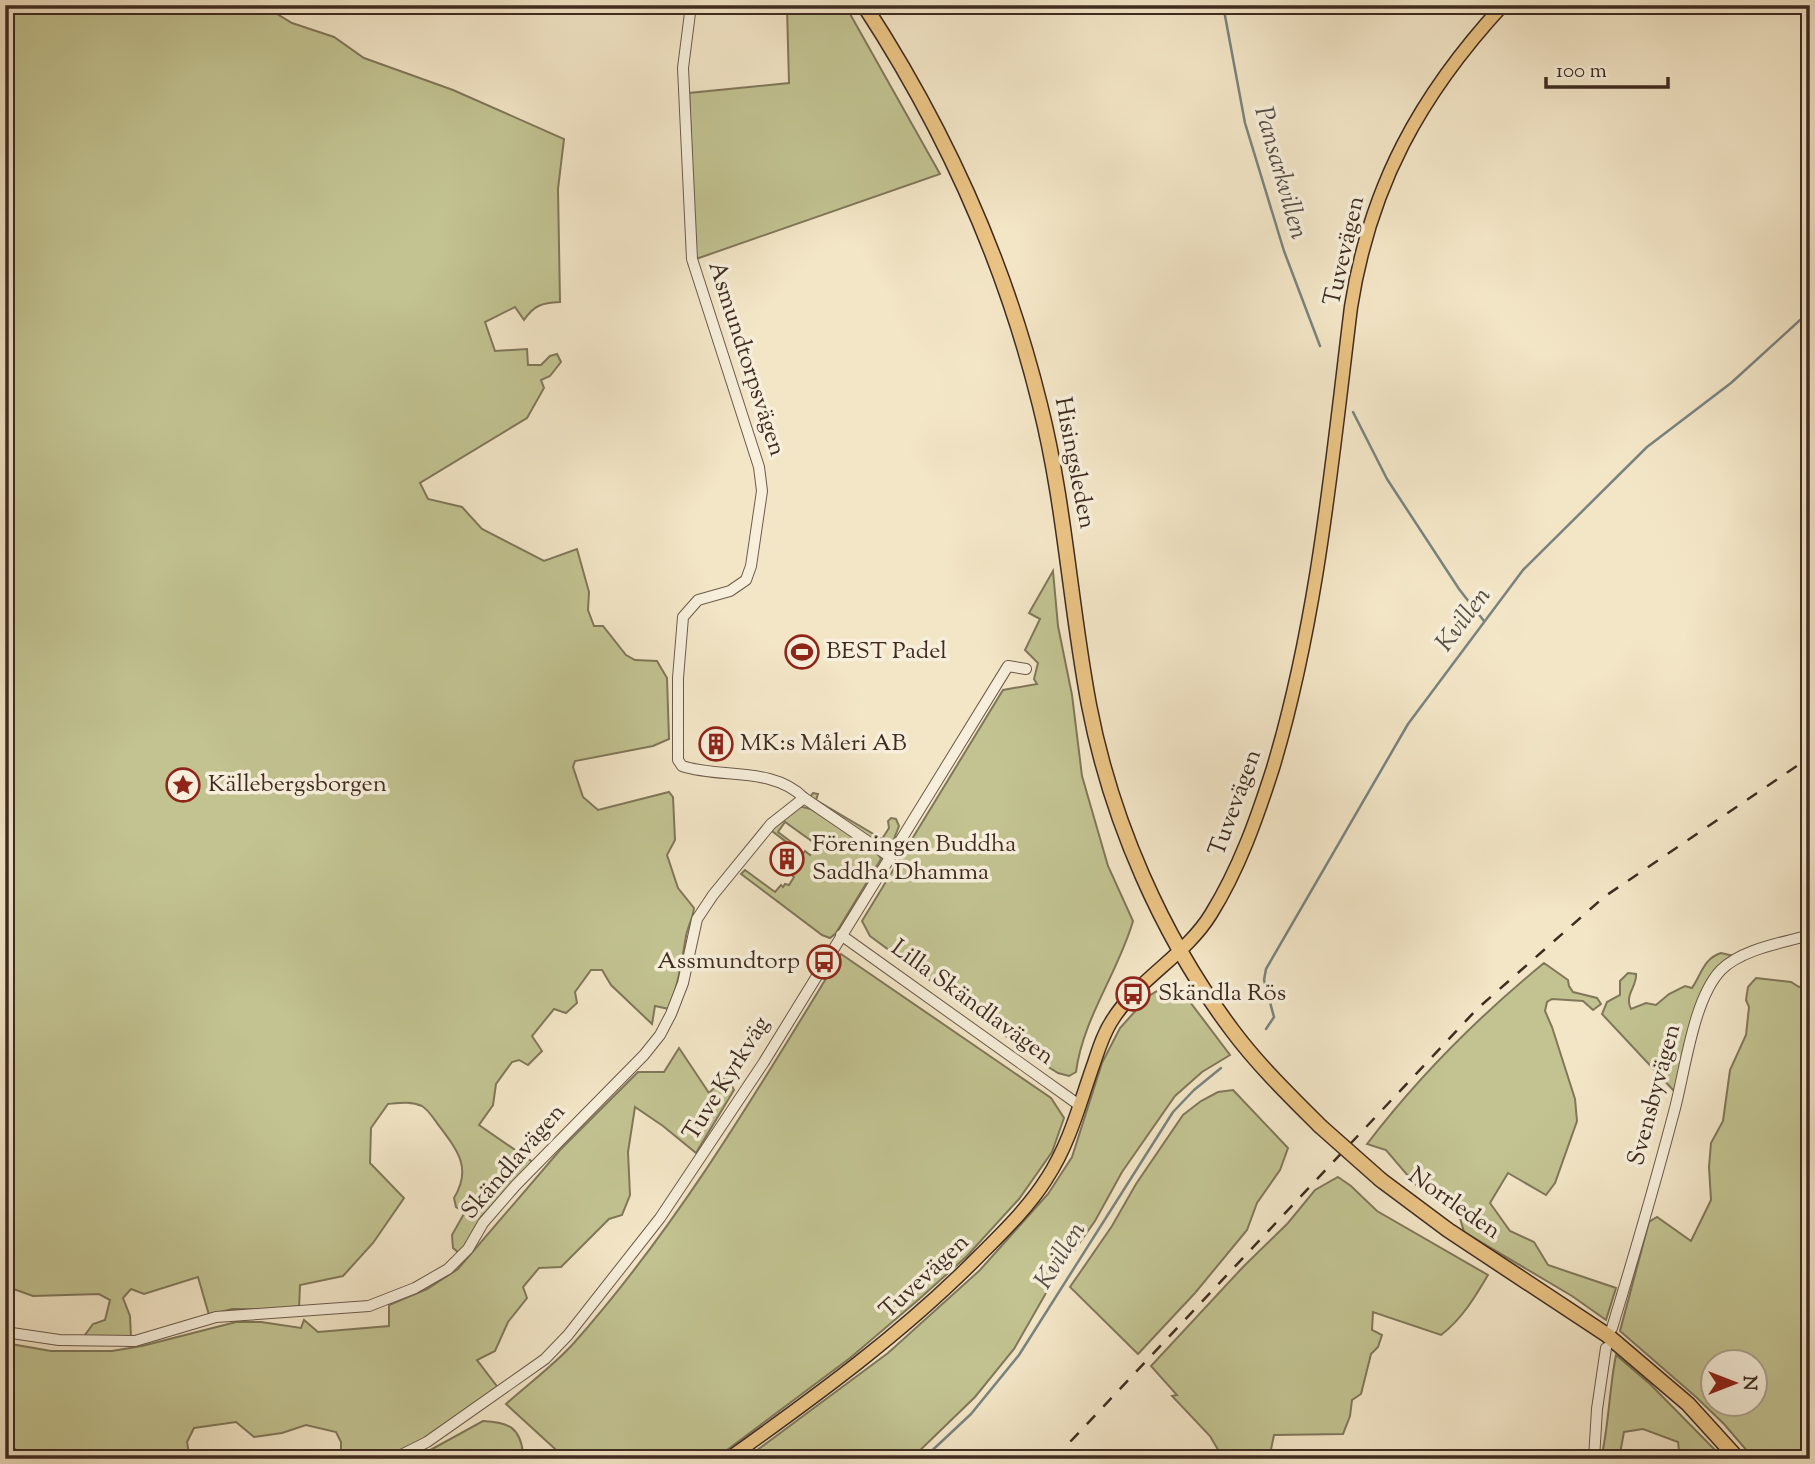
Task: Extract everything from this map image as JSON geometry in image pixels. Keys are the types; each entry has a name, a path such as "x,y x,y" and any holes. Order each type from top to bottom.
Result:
{"highway":[{"name":"Hisingsleden","path":"864,5 910,79 950,153 978,215 1018,323 1053,461 1083,671 1103,765 1136,862 1181,950"},
{"name":"Norrleden","path":"1181,950 1233,1031 1320,1126 1381,1180 1439,1224 1607,1335 1688,1405 1738,1459"}],"main road":[{"name":"Tuvevägen","path":"728,1459 866,1358 933,1300 990,1244 1046,1181 1060,1156 1111,1022 1133,994 1181,950 1209,918 1236,866 1261,803 1287,717 1313,598 1355,284 1373,213 1397,152 1419,112 1446,73 1503,5"}],"street":[{"name":"Asmundtorpsvägen","path":"691,5 683,68 692,259 759,467 762,491 747,580 730,591 698,600 684,617 678,678 678,760 688,769 774,780 789,785 804,798"},
{"name":"Tuve Kyrkväg","path":"393,1459 427,1442 533,1370 568,1335 683,1186 764,1062 1008,666 1026,669"},
{"path":"804,798 889,856"},
{"name":"Skändlavägen","path":"5,1332 59,1340 135,1341 216,1317 369,1306 415,1288 448,1269 468,1249 483,1223 516,1185 644,1055 660,1035 683,983 697,919 713,895 771,824 804,798"},
{"name":"Svensbyvägen","path":"1612,1328 1707,991 1721,970 1737,959 1810,934"},
{"name":"Lilla Skändlavägen","path":"841,935 1079,1105"},
{"path":"1594,1459 1597,1409 1606,1348"}],"green space":[{"path":"5,5 269,5 274,12 292,23 334,37 364,58 453,90 564,139 558,189 560,302 539,306 524,320 515,307 485,322 495,351 527,349 528,365 541,365 550,356 557,354 561,362 550,376 541,380 544,388 527,418 420,483 428,499 462,507 482,529 544,561 577,549 589,592 588,610 594,626 603,626 626,655 635,660 657,661 667,678 669,739 653,746 575,761 573,767 583,797 598,810 669,792 673,797 675,840 667,855 678,888 694,908 669,1009 655,1006 652,1024 611,985 602,970 591,970 575,992 577,1003 566,1013 554,1009 532,1036 542,1051 528,1065 519,1060 512,1062 496,1084 493,1105 479,1125 534,1163 481,1217 459,1253 453,1248 452,1235 465,1212 456,1207 454,1198 462,1178 457,1152 425,1108 409,1103 388,1104 371,1128 370,1163 404,1198 373,1243 343,1276 300,1285 299,1310 232,1309 209,1315 198,1277 144,1294 131,1289 123,1298 130,1316 131,1338 82,1339 93,1324 105,1320 110,1300 99,1294 33,1296 5,1286"},
{"path":"783,5 845,5 940,174 696,259 689,93 789,83 787,8"},
{"path":"1053,571 1058,626 1072,695 1082,776 1108,866 1133,921 1119,959 1093,1014 1076,1072 1069,1076 1042,1063 870,936 862,921 1003,690 1037,684 1034,679 1038,663 1025,650 1040,619 1029,613"},
{"path":"813,793 818,794 816,800 882,839 889,828 888,821 891,818 896,819 899,826 892,844 884,848 810,797"},
{"path":"798,806 811,809 878,853 881,859 836,933 830,938 822,935 741,874 745,870 775,892 781,885 789,885 794,877 789,873 805,851 810,855 817,845 785,822 778,832 794,844 793,847 772,831 773,827"},
{"path":"1721,953 1734,956 1720,968 1684,1052 1674,1091 1602,1014 1607,1002 1620,995 1620,981 1628,973 1636,974 1629,999 1631,1009 1646,1003 1656,1005 1685,986 1692,988 1707,963"},
{"path":"841,954 1051,1098 1064,1118 1052,1152 1019,1199 967,1256 850,1358 715,1459 566,1459 506,1404 573,1344 648,1252 716,1155"},
{"path":"1544,963 1568,980 1573,992 1597,998 1601,1004 1593,1010 1583,1001 1552,999 1547,1002 1545,1011 1575,1099 1577,1121 1555,1183 1546,1195 1508,1173 1490,1203 1510,1231 1534,1242 1548,1265 1616,1288 1606,1320 1572,1296 1464,1232 1460,1218 1415,1184 1386,1150 1367,1144 1450,1048"},
{"path":"1756,978 1791,982 1799,987 1810,984 1810,1459 1754,1459 1718,1418 1770,1418 1770,1348 1700,1348 1700,1401 1620,1331 1649,1222 1657,1217 1691,1241 1711,1200 1711,1143 1723,1121 1730,1070 1746,1035 1749,1007 1746,1000 1748,987"},
{"path":"1170,987 1181,990 1230,1055 1202,1072 1175,1096 1122,1172 1095,1221 1054,1279 1014,1349 975,1397 911,1459 745,1459 888,1353 980,1270 1048,1194 1072,1157 1102,1063 1120,1028 1149,996 1160,989"},
{"path":"679,1048 709,1093 726,1076 734,1090 696,1153 635,1107 628,1152 630,1195 622,1215 609,1219 561,1267 539,1268 523,1287 527,1298 508,1322 495,1351 477,1360 499,1389 439,1431 389,1456 370,1459 345,1459 341,1455 341,1442 336,1432 306,1425 282,1433 254,1437 236,1422 194,1428 187,1442 190,1459 25,1459 15,1449 5,1453 5,1343 51,1351 112,1351 236,1322 261,1322 301,1328 304,1320 318,1332 389,1326 389,1305 427,1289 458,1269 560,1150 638,1072 664,1072"},
{"path":"1233,1090 1288,1148 1280,1170 1257,1203 1247,1230 1195,1293 1138,1354 1070,1287 1183,1115 1218,1092"},
{"path":"1338,1177 1377,1211 1488,1275 1462,1315 1441,1335 1373,1312 1372,1330 1382,1335 1378,1347 1371,1354 1361,1394 1352,1400 1350,1416 1343,1434 1274,1435 1269,1459 1228,1459 1172,1396 1177,1395 1151,1366 1288,1223 1315,1190"},
{"path":"1616,1355 1650,1384 1724,1459 1680,1459 1678,1442 1643,1429 1624,1432 1619,1459 1601,1459"},
{"path":"483,1421 506,1425 516,1432 523,1453 517,1459 414,1459"}],"waterway":[{"name":"Pansarkvillen","path":"1223,5 1245,123 1284,251 1320,346"},
{"name":"Kvillen","path":"1266,1029 1274,1017 1264,980 1266,969 1408,724 1523,570 1647,447 1731,383 1810,311"},
{"name":"Pansarkvillen","path":"1353,412 1387,479 1459,589 1484,621"},
{"name":"Kvillen","path":"923,1459 971,1414 1019,1355 1173,1112 1221,1068"}],"railway":[{"path":"1054,1459 1477,1009 1604,897 1810,757"}],"place":[{"name":"BEST Padel","path":"802,652"},
{"name":"MK:s Måleri AB","path":"716,744"},
{"name":"Källebergsborgen","path":"183,785"},
{"name":"Föreningen Buddha Saddha Dhamma","path":"787,859"},
{"name":"Assmundtorp","path":"824,962"},
{"name":"Skändla Rös","path":"1133,994"}]}
